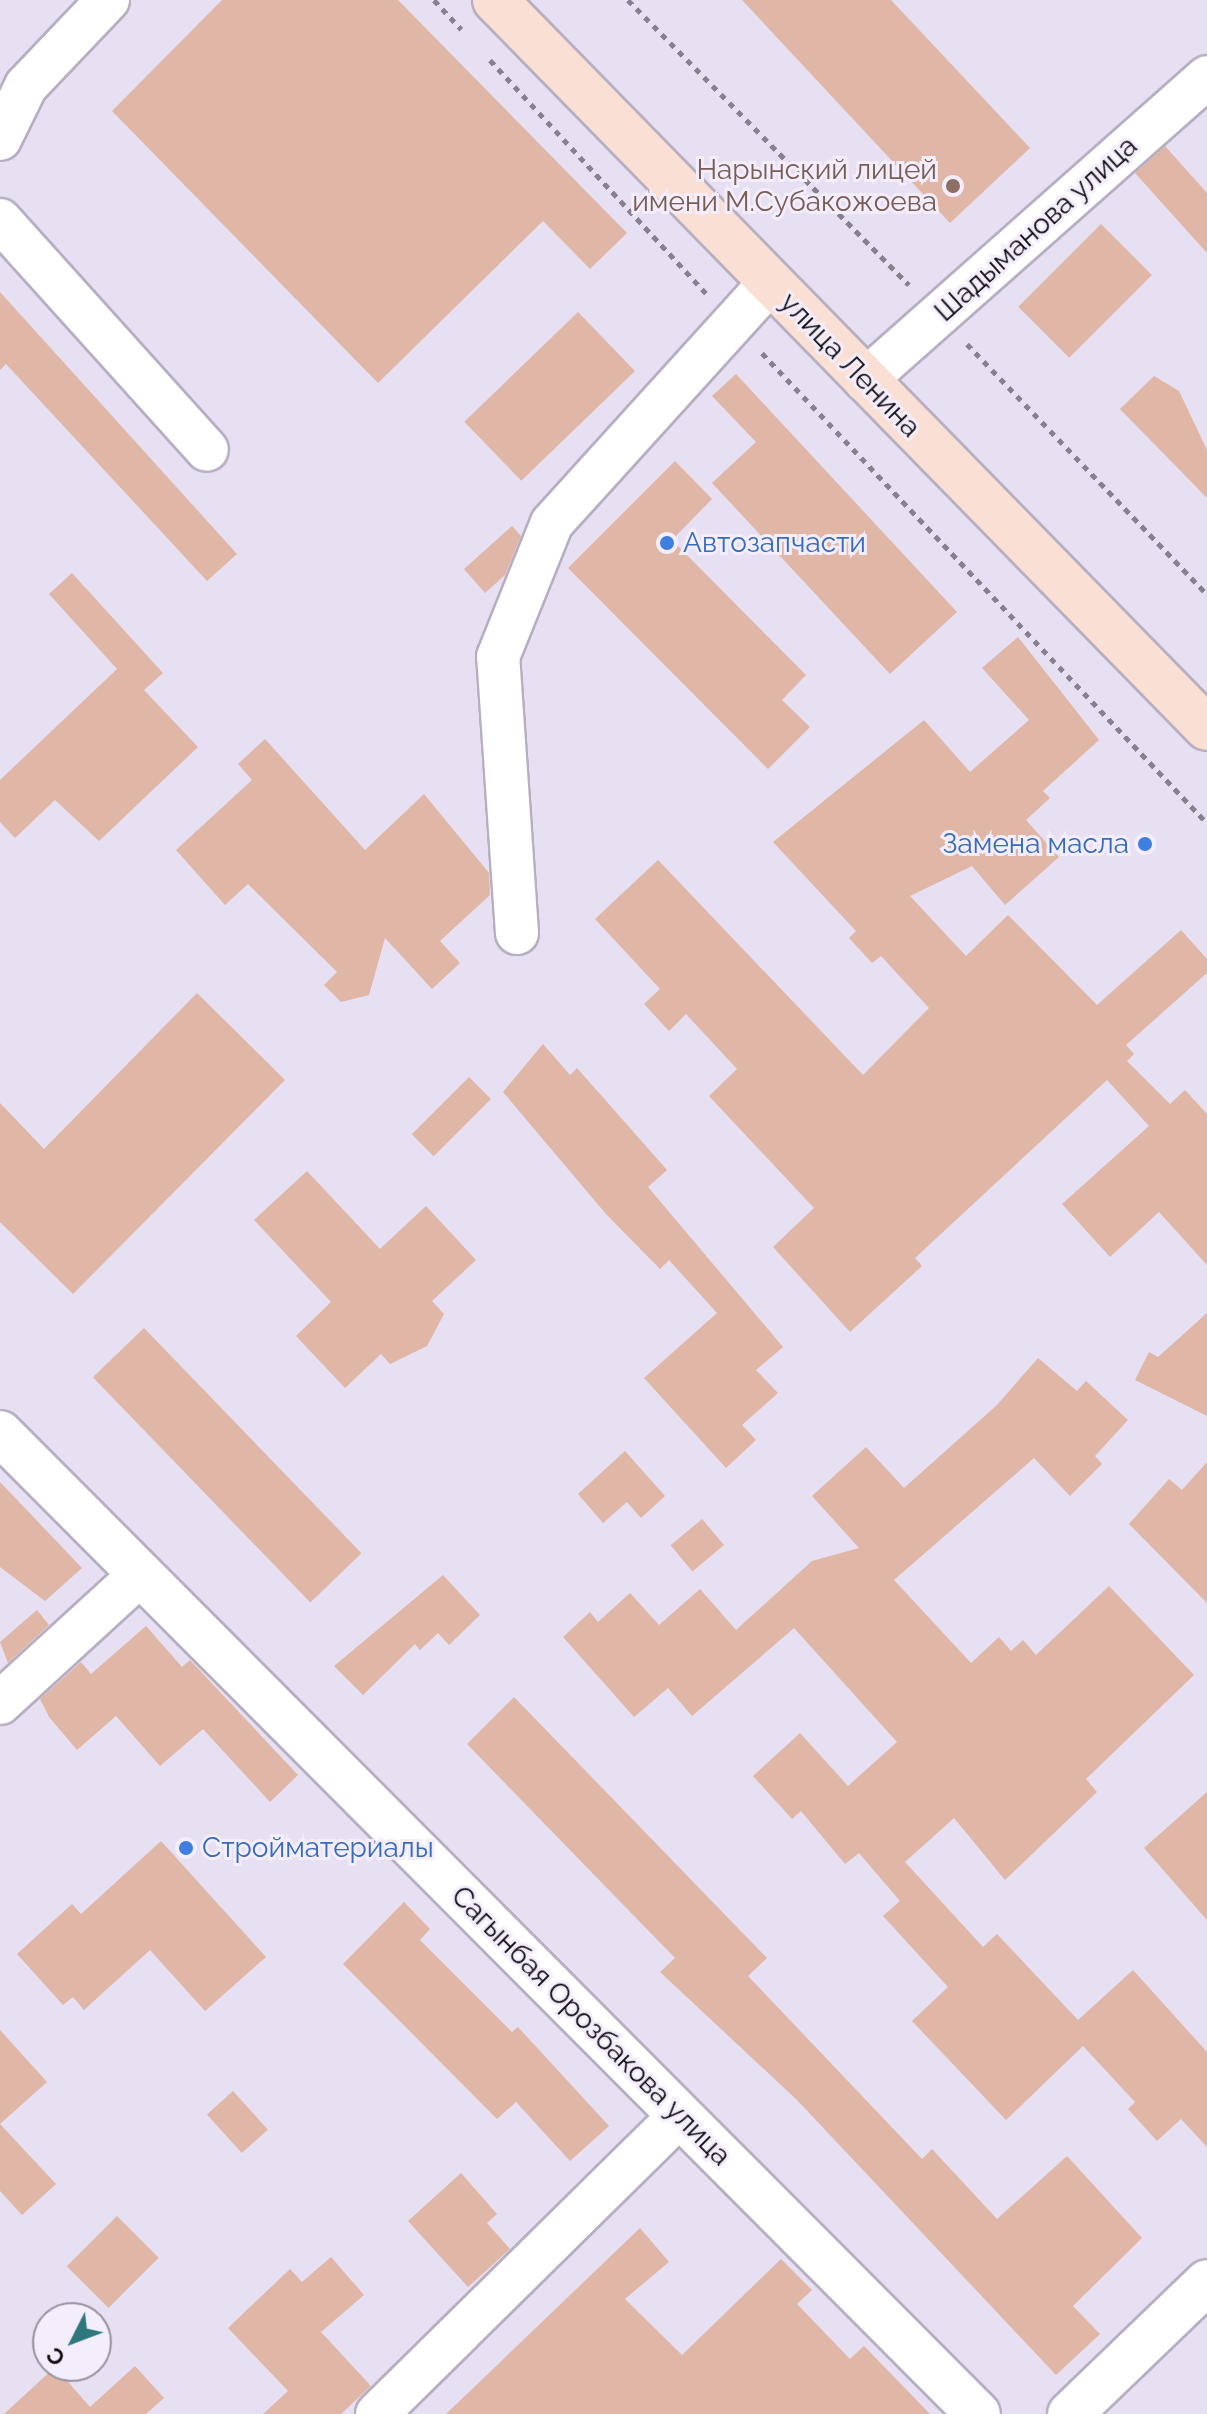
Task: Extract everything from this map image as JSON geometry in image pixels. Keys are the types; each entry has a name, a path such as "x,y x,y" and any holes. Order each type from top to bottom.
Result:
{"main road":[{"name":"улица Ленина","path":"495,0 1207,728"}],"street":[{"path":"0,139 26,86 108,0"},
{"name":"Шадыманова улица","path":"865,380 1207,77"},
{"path":"0,220 207,450"},
{"path":"517,933 498,657 552,523 731,320 770,283"},
{"name":"Сагынбая Орозбакова улица","path":"0,1433 978,2414"},
{"path":"0,1703 141,1574"},
{"path":"377,2414 680,2115"},
{"path":"1070,2414 1207,2282"}],"path":[{"path":"434,0 466,34"},
{"path":"487,57 1207,823"}],"building":[{"path":"222,0 398,0 627,233 590,269 543,221 378,383 112,111"},
{"path":"742,0 891,0 1030,148 950,223"},
{"path":"1165,146 1207,193 1207,253 1135,173"},
{"path":"1101,224 1152,275 1069,358 1018,307"},
{"path":"0,292 237,554 207,581 6,364 0,370"},
{"path":"578,312 635,371 521,481 464,422"},
{"path":"736,374 957,612 890,674 712,483 756,442 712,396"},
{"path":"1154,376 1179,391 1207,450 1207,498 1120,409"},
{"path":"675,461 712,499 672,540 806,675 782,700 810,727 768,769 568,568"},
{"path":"512,526 521,536 505,575 485,593 464,569"},
{"path":"72,573 163,673 144,690 198,747 99,841 55,800 15,838 0,822 0,780 117,669 49,594"},
{"path":"1018,637 1099,740 1043,791 1050,798 1026,820 1059,857 1005,905 972,866 910,896 966,956 1008,915 1097,1005 1181,930 1207,959 1207,973 1126,1045 1134,1054 1127,1061 1170,1104 1185,1090 1207,1114 1207,1265 1159,1212 1110,1257 1062,1204 1149,1126 1107,1080 915,1258 922,1266 850,1332 773,1247 814,1208 709,1096 737,1069 686,1014 669,1031 644,1004 660,989 595,919 658,860 863,1075 929,1008 881,956 872,963 849,938 856,931 773,842 924,720 970,772 1029,720 982,668"},
{"path":"265,739 365,850 424,794 489,873 490,895 440,941 460,963 432,989 385,938 369,995 341,1002 324,985 337,972 248,884 225,905 176,850 252,780 238,764"},
{"path":"197,993 285,1080 73,1294 0,1222 0,1103 44,1149"},
{"path":"543,1044 570,1075 577,1068 667,1170 648,1187 783,1347 756,1370 778,1393 742,1425 756,1440 726,1468 644,1378 717,1313 669,1260 660,1269 606,1214 503,1092"},
{"path":"469,1077 491,1099 434,1156 412,1134"},
{"path":"307,1171 380,1249 426,1206 476,1260 432,1301 444,1314 427,1346 390,1364 381,1354 345,1388 296,1336 331,1302 254,1220"},
{"path":"1207,1313 1207,1416 1135,1380 1149,1352 1158,1357"},
{"path":"144,1328 361,1553 310,1602 93,1377"},
{"path":"1038,1358 1077,1391 1086,1381 1128,1420 1095,1456 1102,1464 1070,1496 1034,1458 894,1580 971,1663 999,1637 1011,1651 1023,1640 1036,1655 1109,1586 1194,1675 1086,1779 1097,1792 1005,1880 954,1818 905,1862 983,1947 997,1934 1078,2020 1133,1970 1207,2052 1207,2147 1181,2119 1157,2141 1128,2109 1135,2102 1083,2046 1006,2120 912,2021 948,1987 883,1916 900,1901 859,1853 845,1864 801,1811 792,1819 753,1776 800,1733 848,1786 897,1742 794,1628 692,1716 668,1688 634,1717 563,1637 590,1612 598,1622 630,1593 659,1625 700,1589 736,1630 812,1561 859,1548 812,1496 866,1447 904,1488 997,1405"},
{"path":"625,1451 665,1496 641,1518 627,1502 603,1523 578,1494"},
{"path":"1207,1462 1207,1603 1129,1524 1169,1479 1182,1490"},
{"path":"0,1482 82,1568 45,1601 0,1567"},
{"path":"702,1519 724,1545 692,1571 671,1545"},
{"path":"443,1575 480,1615 449,1645 438,1633 420,1650 415,1644 363,1695 334,1666"},
{"path":"37,1610 49,1625 8,1663 0,1642"},
{"path":"146,1626 182,1667 190,1660 298,1775 270,1802 203,1729 160,1766 116,1716 77,1750 49,1717 40,1699 81,1662 91,1674"},
{"path":"514,1697 767,1958 748,1976 922,2159 932,2149 997,2219 1067,2156 1142,2238 1073,2306 1100,2334 1056,2375 797,2100 660,1972 675,1958 467,1744"},
{"path":"1207,1792 1207,1920 1144,1848"},
{"path":"161,1841 266,1957 205,2011 150,1950 84,2010 73,1997 63,2005 17,1954 72,1904 81,1914"},
{"path":"404,1902 430,1929 420,1940 512,2032 518,2027 609,2126 570,2161 516,2102 497,2119 343,1964"},
{"path":"0,2030 47,2082 0,2124"},
{"path":"233,2091 268,2130 242,2153 207,2114"},
{"path":"0,2124 56,2184 22,2215 0,2191"},
{"path":"461,2173 497,2214 487,2223 510,2249 468,2287 408,2221"},
{"path":"117,2216 159,2258 112,2304 103,2302 67,2266"},
{"path":"640,2228 669,2262 625,2299 682,2355 781,2259 812,2290 797,2304 850,2359 864,2346 930,2414 446,2414"},
{"path":"331,2257 364,2295 321,2332 371,2386 341,2414 263,2414 288,2391 228,2328 290,2269 302,2282"},
{"path":"135,2366 164,2398 146,2414 4,2414 39,2382 68,2382 90,2407"}],"place":[{"name":"Нарынский лицей имени М.Субакожоева","path":"953,186"},
{"name":"Автозапчасти","path":"667,543"},
{"name":"Замена масла","path":"1145,844"},
{"name":"Стройматериалы","path":"186,1848"}]}
